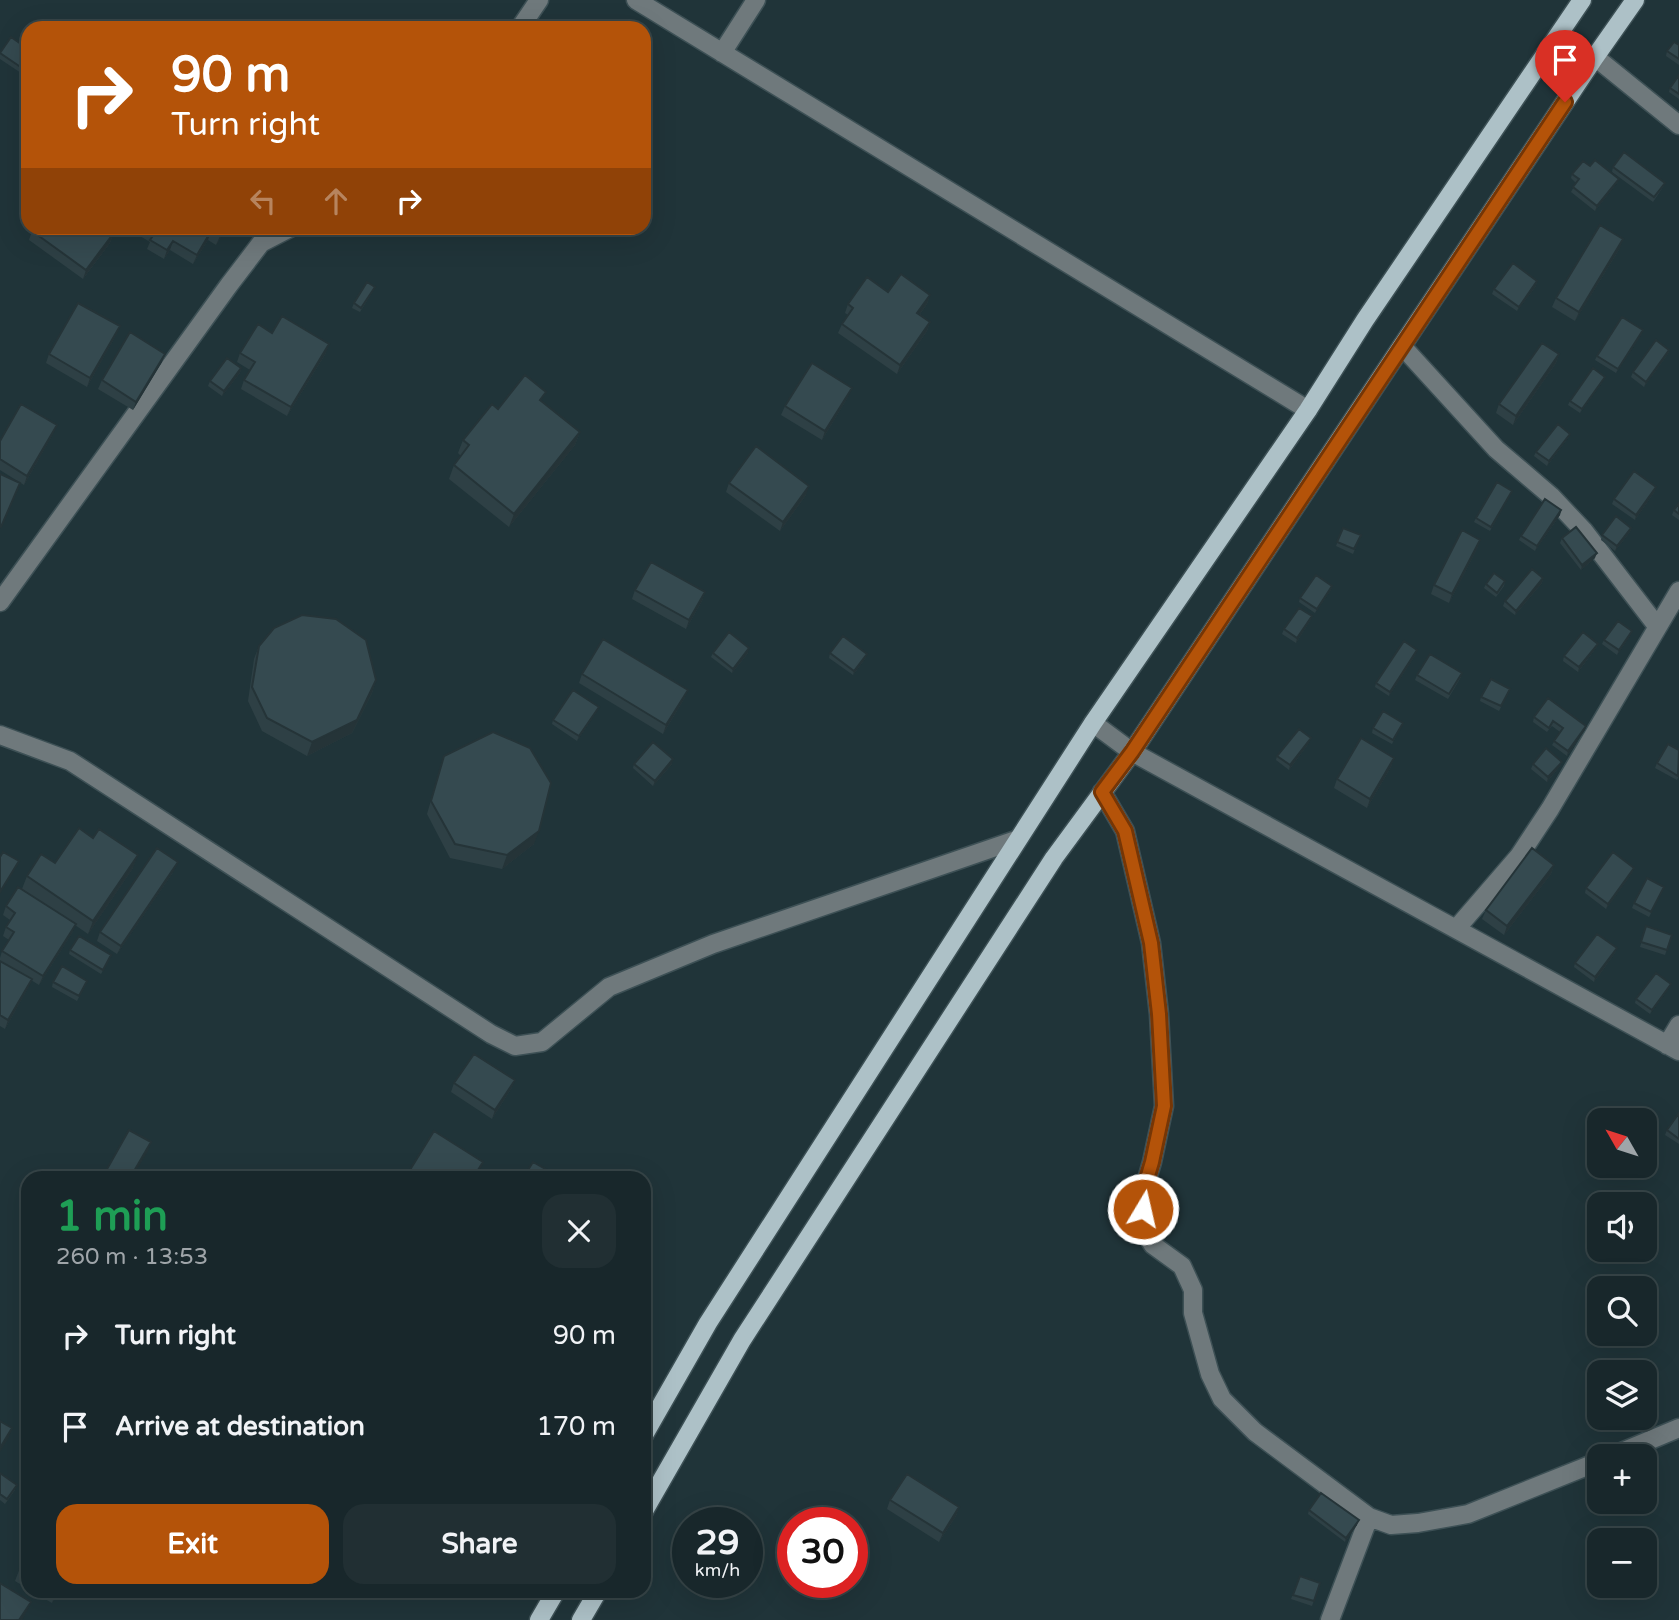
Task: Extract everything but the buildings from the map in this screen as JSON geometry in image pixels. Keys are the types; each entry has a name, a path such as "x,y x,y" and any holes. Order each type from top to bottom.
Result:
{"main road":[{"path":"651,1423 708,1323 1016,840 1582,0"},
{"path":"651,1499 749,1329 1054,858 1132,752 1635,0"},
{"path":"539,1620 551,1598"},
{"path":"581,1620 594,1598"}],"street":[{"path":"525,21 539,0"},
{"path":"636,0 1308,410"},
{"path":"722,53 756,0"},
{"path":"1595,57 1679,125"},
{"path":"0,602 229,285 261,243 276,235"},
{"path":"1402,346 1496,449 1551,496 1584,531 1657,626"},
{"path":"1456,929 1519,856 1550,809 1679,591"},
{"path":"1093,723 1132,752 1673,1048 1679,1025"},
{"path":"0,735 70,761 491,1034 515,1046 542,1042 609,987 713,944 1016,840"},
{"path":"1102,792 1125,831 1151,943 1159,1014 1164,1106 1144,1189 1142,1228 1153,1245 1182,1266 1193,1290 1193,1313 1207,1363 1222,1399 1255,1432 1369,1517 1391,1525 1468,1514 1587,1466"},
{"path":"1641,1444 1679,1428"},
{"path":"1331,1620 1369,1517"}],"route":[{"path":"1143,1209 1144,1189 1164,1106 1159,1014 1151,943 1125,831 1102,792 1132,752 1565,102"}]}
